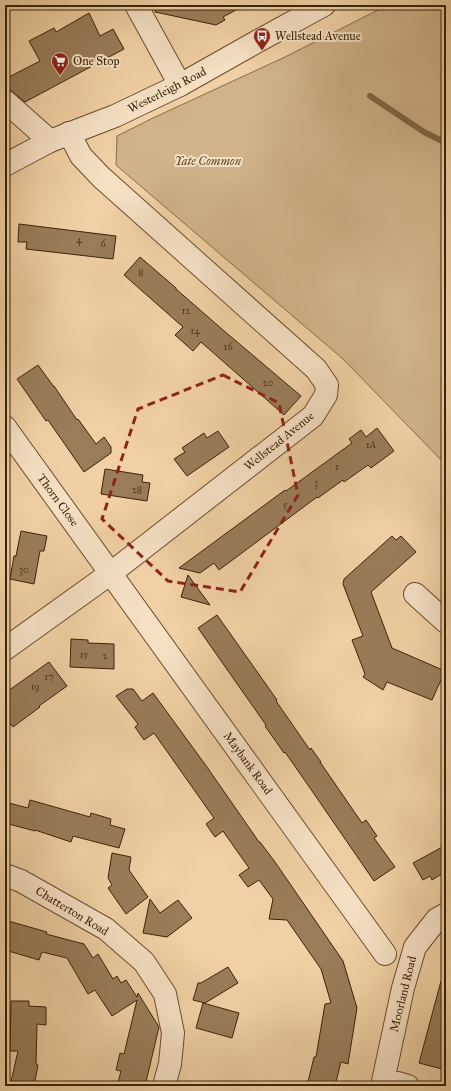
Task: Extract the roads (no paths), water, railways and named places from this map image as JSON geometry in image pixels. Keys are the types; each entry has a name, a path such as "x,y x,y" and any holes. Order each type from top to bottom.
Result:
{"street":[{"path":"136,5 180,86"},
{"name":"Westerleigh Road","path":"5,166 59,137 115,116 180,86 324,5"},
{"name":"Wellstead Avenue","path":"5,101 59,137 81,156 101,177 316,369 327,385 326,395 313,416 111,573 5,650"},
{"name":"Thorn Close","path":"5,427 111,573"},
{"name":"Maybank Road","path":"111,573 385,954"},
{"path":"415,594 446,622"},
{"name":"Chatterton Road","path":"5,875 21,881 106,929 144,962 165,994 173,1033 170,1064 164,1086"},
{"name":"Moorland Road","path":"383,1082 403,988 415,947 437,919 446,914"},
{"path":"383,1082 408,1086"}],"waterway":[{"path":"370,96 424,132 446,143"}],"place":[{"name":"Wellstead Avenue","path":"262,51"},
{"name":"One Stop","path":"60,76"}],"park label":[{"name":"Yate Common","path":"208,161"}]}
